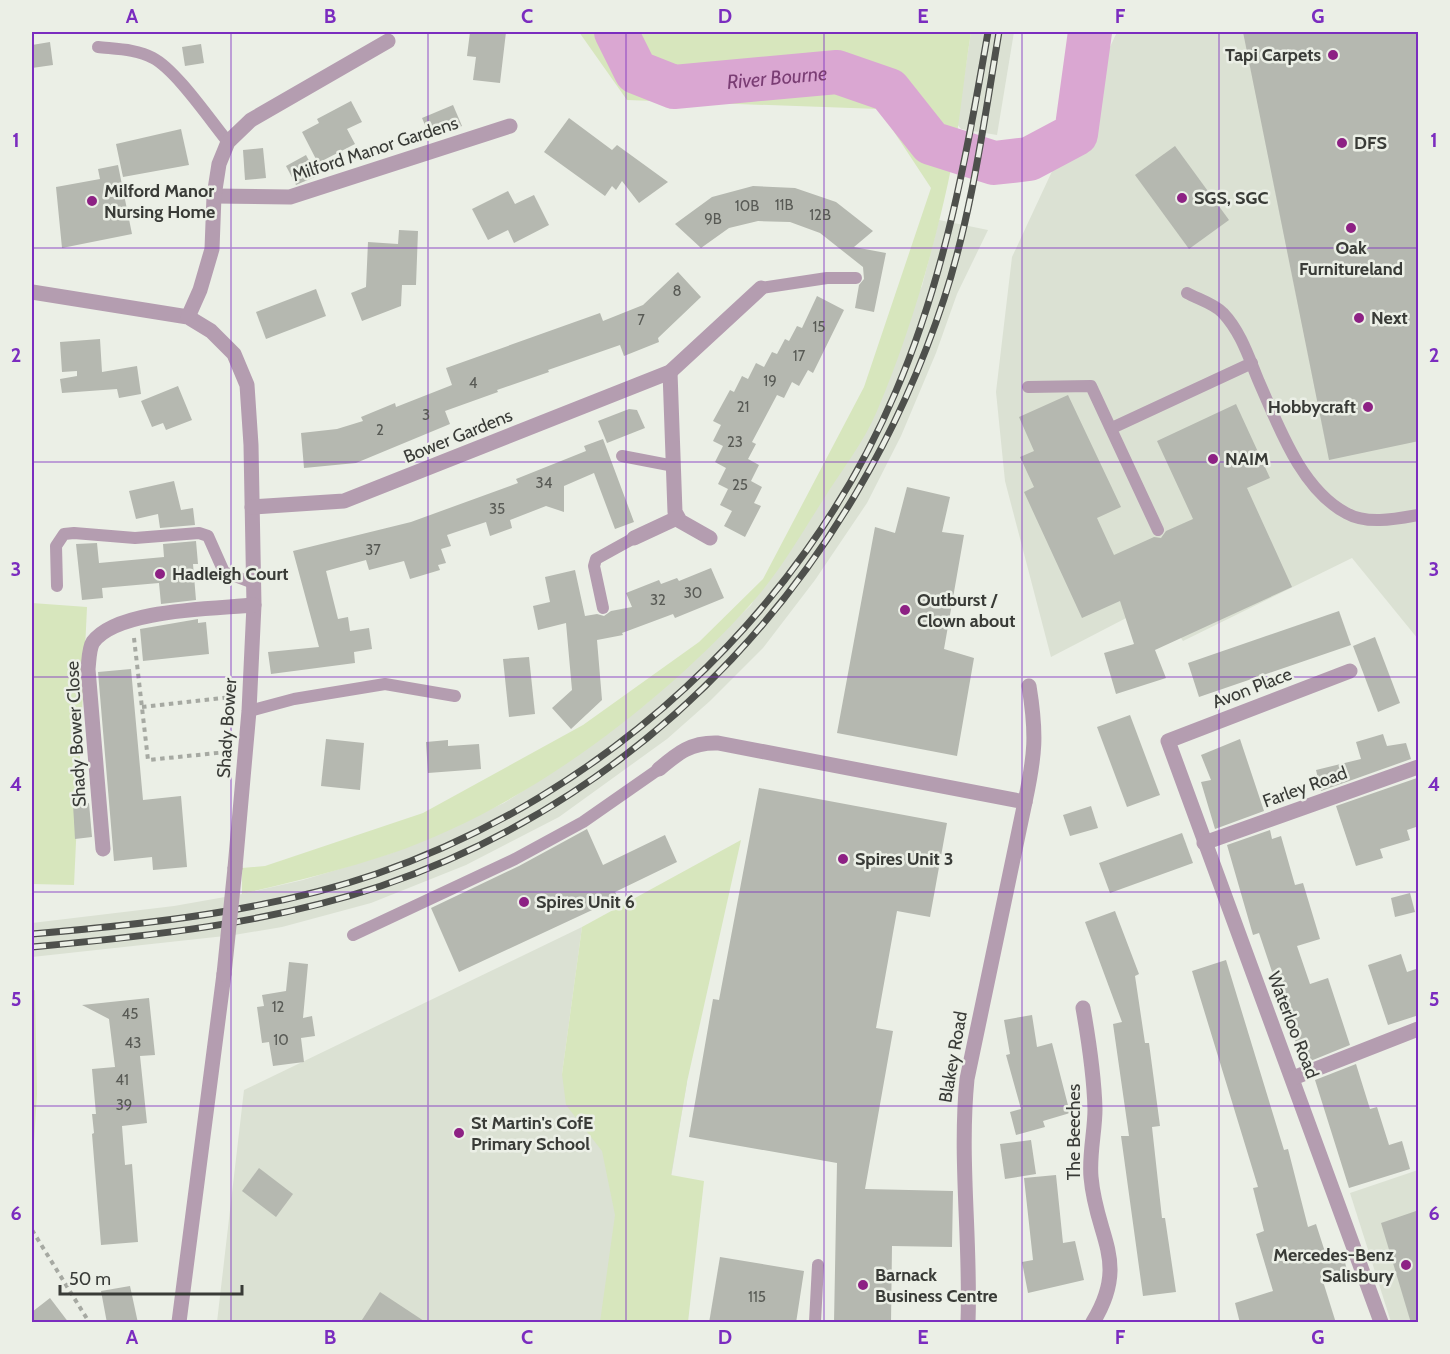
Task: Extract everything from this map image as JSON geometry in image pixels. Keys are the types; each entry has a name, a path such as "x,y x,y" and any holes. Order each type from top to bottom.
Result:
{"street":[{"path":"188,317 200,290 212,249 214,196 219,164 228,142 251,120 388,41"},
{"name":"Milford Manor Gardens","path":"214,196 290,197 510,126"},
{"name":"Bower Gardens","path":"252,507 344,501 670,372 761,288"},
{"name":"Shady Bower","path":"32,292 188,317 211,331 234,354 247,385 254,605 249,711 224,974 179,1323"},
{"path":"670,372 677,518"},
{"path":"634,538 677,518"},
{"path":"677,518 710,538"},
{"name":"Shady Bower Close","path":"103,849 88,669 91,644 100,634 115,624 132,619 254,605"},
{"name":"Avon Place","path":"1168,741 1350,671"},
{"name":"Blakey Road","path":"968,1323 969,1241 962,1125 966,1078 1035,757 1036,740 1029,687"},
{"name":"Waterloo Road","path":"1168,741 1381,1323"},
{"path":"659,769 690,745 718,743 1025,802"},
{"name":"Farley Road","path":"1204,843 1419,767"},
{"name":"The Beeches","path":"1083,1008 1093,1070 1095,1112 1091,1178 1112,1268 1106,1301 1093,1323"},
{"path":"1293,1078 1419,1029"}],"lane":[{"path":"98,47 137,52 154,58 167,68 228,142"},
{"path":"761,288 827,278 856,278"},
{"path":"1187,293 1222,311 1241,338 1309,481 1329,501 1348,514 1364,519 1382,520 1419,515"},
{"path":"1112,428 1252,363"},
{"path":"1028,387 1091,386 1158,530"},
{"path":"622,456 674,466"},
{"path":"57,586 56,546 64,534 74,533 135,538 199,533 208,536 224,572 253,584"},
{"path":"603,608 594,566 596,559 634,538"},
{"path":"249,711 305,697 385,684 455,696"},
{"path":"353,935 525,854 583,822 659,769"},
{"path":"815,1323 818,1265"}],"path":[{"path":"32,345 32,398"},
{"path":"132,619 148,760 246,750"},
{"path":"142,707 250,694"},
{"path":"32,1230 89,1323"}],"shaded area":[{"path":"971,32 1014,32 997,135 961,129 957,124"},
{"path":"1117,32 1418,32 1418,639 1352,558 1183,641 1157,602 1051,657 1005,481 996,392 1012,257"},
{"path":"939,220 988,230 957,294 936,353 901,436 867,503 815,580 763,648 710,701 667,739 559,817 466,865 371,903 282,927 234,935 32,957 32,923 174,906 242,894 303,880 392,853 504,803 554,771 647,703 751,605 922,286"},
{"name":"St Martin's CofE Primary School","path":"582,927 562,1074 687,1082 647,1322 217,1322 244,1090"},
{"path":"1418,1170 1418,1322 1391,1322 1350,1193"}],"green space":[{"path":"579,32 971,32 948,183 926,270 899,355 872,423 770,580 750,605 713,643 630,717 537,783 489,811 440,835 354,865 242,894 242,868 265,866 423,813 583,725 699,642 763,579 864,387 931,188 879,109 627,100"},
{"path":"32,603 87,607 74,885 32,884"},
{"path":"741,840 687,1082 671,1175 704,1181 688,1322 600,1322 615,1215 602,1151 566,1105 562,1074 582,927"},
{"path":"35,990 37,1094 32,1174 32,991"}],"building":[{"path":"470,32 506,32 500,83 473,80 476,57 467,56"},
{"path":"1243,32 1419,32 1419,441 1329,460"},
{"path":"50,42 53,65 32,68 32,45"},
{"path":"201,44 204,63 185,66 182,47"},
{"path":"351,101 362,122 347,129 355,144 318,163 302,132 319,123 317,119"},
{"path":"453,105 462,126 431,139 422,118"},
{"path":"569,118 612,150 617,145 668,182 639,203 622,181 616,190 612,186 605,196 544,152"},
{"path":"181,129 189,165 123,177 116,144"},
{"name":"SGS, SGC","path":"1175,146 1229,220 1189,249 1135,175"},
{"path":"263,148 266,178 245,180 243,150"},
{"path":"306,155 317,176 296,185 286,166"},
{"name":"Milford Manor Nursing Home","path":"118,165 132,234 62,248 56,187 100,179 98,169"},
{"path":"753,186 795,188 836,202 873,231 854,247 886,253 874,312 855,308 859,285 864,279 863,267 820,233 790,222 758,221 729,228 701,248 675,224 712,197"},
{"path":"508,191 515,204 534,195 549,225 514,243 508,230 488,240 472,209"},
{"path":"399,230 418,231 416,285 402,285 401,306 362,321 351,293 366,287 368,242 398,244"},
{"path":"678,272 701,297 658,338 659,342 624,356 620,345 497,390 498,392 445,411 450,424 356,463 304,468 301,433 337,429 363,421 361,417 395,403 396,407 452,385 446,368 600,313 603,321 643,305"},
{"path":"316,289 326,316 266,339 256,312"},
{"path":"817,296 844,310 813,373 808,370 799,386 792,382 784,398 777,395 752,442 756,444 748,459 759,465 751,481 762,487 754,503 761,506 745,537 724,526 732,511 720,505 728,489 718,484 726,468 715,462 723,446 713,441 721,425 713,421 730,390 734,392 742,376 748,379 756,363 764,367 772,352 777,354 785,339 789,341 797,326 802,328"},
{"path":"100,339 102,372 137,366 141,394 119,398 117,389 62,393 60,379 77,376 77,371 62,372 60,342"},
{"path":"178,386 192,420 166,430 163,423 152,427 141,401"},
{"path":"1068,395 1121,507 1097,518 1114,555 1154,537 1161,538 1166,531 1193,519 1157,441 1236,404 1270,478 1247,488 1292,587 1155,650 1166,678 1116,694 1104,653 1134,644 1120,601 1082,618 1024,492 1034,487 1020,457 1034,451 1019,417"},
{"path":"629,409 637,410 645,428 607,443 598,421"},
{"path":"603,439 634,522 615,529 594,473 564,486 564,512 546,506 510,520 512,528 490,536 486,522 447,535 451,546 441,549 446,563 438,565 440,570 410,579 404,561 369,570 366,560 326,571 338,619 348,617 350,631 369,628 372,649 354,652 355,663 271,674 268,652 319,647 293,551 411,522 518,483 516,479 586,451 584,446"},
{"path":"174,481 181,510 193,508 195,525 160,528 158,514 136,519 129,491"},
{"name":"Outburst / Clown about","path":"907,487 950,497 942,532 964,535 944,649 974,658 957,756 837,733 875,527 895,533"},
{"path":"196,541 198,564 193,564 196,600 161,604 159,583 102,588 103,598 82,600 76,544 97,543 99,563 164,557 163,544"},
{"path":"711,568 724,598 675,618 673,614 622,633 623,635 597,640 602,700 571,729 552,708 572,690 566,623 538,630 533,606 550,602 545,577 575,570 585,616 597,614 604,616 611,611 632,607 626,593 659,580 661,584 677,578 679,581"},
{"path":"1339,611 1351,645 1199,697 1188,663"},
{"path":"198,619 198,623 206,622 209,654 143,661 140,629"},
{"path":"1375,637 1400,703 1378,712 1353,646"},
{"path":"529,657 535,714 509,717 503,659"},
{"path":"131,669 143,800 181,796 187,867 153,870 152,857 114,861 98,672"},
{"path":"1130,715 1160,795 1127,807 1097,727"},
{"path":"1383,734 1387,746 1406,743 1411,759 1321,791 1316,770 1361,759 1356,742"},
{"path":"326,739 364,743 360,790 321,786"},
{"path":"1240,739 1264,811 1215,829 1201,782 1211,780 1201,755"},
{"path":"448,740 448,746 479,744 481,769 428,773 426,742"},
{"path":"1417,778 1419,826 1407,830 1410,840 1380,849 1383,858 1356,866 1336,806"},
{"path":"759,788 947,823 930,917 897,911 876,1028 893,1031 865,1189 953,1191 952,1247 892,1246 891,1323 834,1323 837,1163 689,1137 713,999 719,1000"},
{"path":"89,803 92,837 75,839 73,804"},
{"path":"1091,806 1098,828 1070,836 1063,815"},
{"name":"Spires Unit 6","path":"587,829 603,865 665,835 677,862 615,892 618,898 459,972 431,908 519,866"},
{"path":"1270,830 1272,839 1281,836 1295,885 1303,883 1320,939 1297,946 1310,984 1328,978 1350,1045 1303,1064 1259,933 1253,935 1227,845"},
{"path":"1182,833 1193,863 1110,893 1099,863"},
{"path":"1410,893 1415,912 1395,917 1391,898"},
{"path":"1115,911 1139,974 1135,976 1145,1043 1149,1043 1160,1126 1152,1127 1162,1218 1165,1218 1176,1292 1143,1296 1121,1136 1129,1136 1113,1024 1122,1022 1085,922"},
{"path":"1401,954 1407,972 1419,968 1419,1015 1388,1025 1368,965"},
{"path":"1226,960 1284,1150 1288,1149 1308,1227 1316,1224 1326,1255 1342,1251 1347,1270 1321,1275 1336,1323 1240,1323 1235,1303 1273,1291 1256,1234 1264,1231 1253,1188 1258,1187 1192,971"},
{"path":"289,962 308,964 303,1018 312,1016 315,1036 301,1038 304,1062 273,1066 269,1042 262,1043 257,1007 264,1006 262,995 286,991"},
{"path":"149,998 155,1055 140,1056 147,1123 122,1126 125,1165 132,1164 138,1242 101,1245 92,1134 94,1133 92,1114 96,1114 92,1069 115,1067 109,1019 82,1005"},
{"path":"1032,1015 1037,1047 1052,1043 1070,1113 1043,1121 1045,1127 1016,1135 1010,1112 1021,1109 1006,1055 1010,1054 1004,1020"},
{"path":"1356,1064 1370,1109 1377,1107 1389,1145 1402,1141 1410,1169 1349,1188 1315,1080"},
{"path":"1031,1140 1036,1174 1005,1179 1000,1144"},
{"path":"259,1168 293,1194 276,1217 242,1191"},
{"path":"1056,1175 1063,1243 1075,1241 1084,1280 1028,1293 1022,1262 1033,1260 1024,1178"},
{"name":"Mercedes-Benz Salisbury","path":"1419,1210 1419,1323 1411,1323 1381,1223"},
{"path":"720,1257 804,1271 796,1323 709,1323"},
{"path":"130,1286 138,1323 107,1323 101,1291"},
{"path":"380,1292 427,1323 360,1323"},
{"path":"50,1298 69,1323 32,1323 32,1312"}],"waterway":[{"name":"River Bourne","path":"616,32 636,72 674,87 837,72 889,90 931,143 994,163 1029,159 1076,134 1090,32"}],"railway":[{"path":"32,934 163,921 249,907 292,898 376,874 460,840 540,797 616,746 686,687 750,621 807,550 856,473 896,391 928,304 953,214 988,32"},
{"path":"32,947 208,927 295,910 381,886 480,845 572,793 656,731 732,659 799,579 857,492 905,398 944,299 954,266 976,167 999,32"}],"place":[{"name":"Tapi Carpets","path":"1333,55"},
{"name":"DFS","path":"1342,143"},
{"name":"SGS, SGC","path":"1182,198"},
{"name":"Milford Manor Nursing Home","path":"92,201"},
{"name":"Oak Furnitureland","path":"1351,228"},
{"name":"Next","path":"1359,318"},
{"name":"Hobbycraft","path":"1368,407"},
{"name":"NAIM","path":"1213,459"},
{"name":"Hadleigh Court","path":"160,574"},
{"name":"Outburst / Clown about","path":"905,610"},
{"name":"Spires Unit 3","path":"843,859"},
{"name":"Spires Unit 6","path":"524,902"},
{"name":"St Martin's CofE Primary School","path":"459,1133"},
{"name":"Mercedes-Benz Salisbury","path":"1406,1265"},
{"name":"Barnack Business Centre","path":"863,1285"}]}
